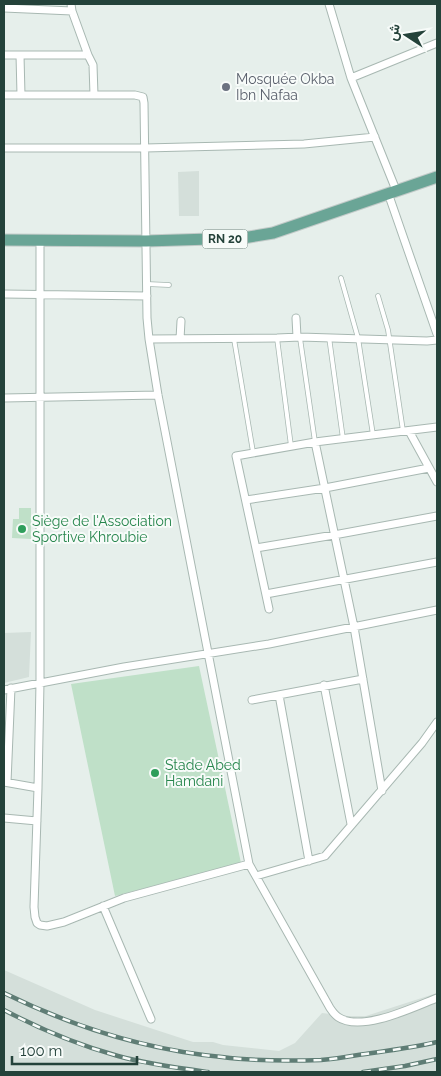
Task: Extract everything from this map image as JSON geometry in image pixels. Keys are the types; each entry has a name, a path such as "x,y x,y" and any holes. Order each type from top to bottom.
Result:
{"main road":[{"name":"RN 20","path":"4,240 146,241 243,238 273,233 437,176"}],"street":[{"path":"329,4 351,78 375,137 437,334"},
{"path":"4,7 72,7 88,55 94,65 94,95"},
{"path":"351,78 437,44"},
{"path":"4,55 88,55"},
{"path":"20,55 21,95"},
{"path":"4,95 136,95 142,97 144,103 147,318 149,339 158,395 249,864 330,1008 338,1018 350,1021 372,1021 387,1018 437,998"},
{"path":"4,148 145,148 304,144 375,137"},
{"path":"40,240 40,682 34,907 37,923 47,926 64,922 124,898 249,864"},
{"path":"4,294 147,296"},
{"path":"428,308 437,304"},
{"path":"296,318 299,337"},
{"path":"180,339 181,321"},
{"path":"149,339 299,337 437,340"},
{"path":"4,398 158,395"},
{"path":"269,609 236,456 343,438 437,428"},
{"path":"406,431 437,482"},
{"path":"315,442 354,627 382,791"},
{"path":"246,500 325,488 430,468"},
{"path":"256,548 437,516"},
{"path":"266,594 437,562"},
{"path":"38,788 5,782 7,689 269,644 437,610"},
{"path":"252,700 362,679"},
{"path":"324,686 351,824"},
{"path":"279,694 309,861"},
{"path":"256,876 325,856 351,824 382,791 437,722"},
{"path":"4,818 37,821"},
{"path":"103,906 151,1019"}],"lane":[{"path":"341,278 358,338 373,435"},
{"path":"147,284 169,285"},
{"path":"378,296 387,324 406,431"},
{"path":"299,337 315,442"},
{"path":"277,338 291,446"},
{"path":"329,338 343,438"},
{"path":"234,339 253,453"}],"shaded area":[{"path":"199,171 199,216 179,216 178,172"},
{"path":"31,632 29,677 4,683 4,633"},
{"path":"4,970 95,1010 193,1042 213,1042 223,1045 279,1051 295,1043 322,1013 366,1016 437,993 437,1072 4,1072"}],"green space":[{"name":"Siège de l'Association Sportive Khroubie","path":"19,508 31,508 31,539 12,538 13,519 19,519"},
{"name":"Stade Abed Hamdani","path":"199,666 241,863 115,896 71,684"}],"railway":[{"path":"4,993 56,1016 110,1035 194,1054 246,1059 321,1060 437,1042"},
{"path":"4,1010 59,1036 103,1052 151,1064 208,1072"},
{"path":"363,1072 437,1059"}],"place":[{"name":"Mosquée Okba Ibn Nafaa","path":"226,87"},
{"name":"Siège de l'Association Sportive Khroubie","path":"22,529"},
{"name":"Stade Abed Hamdani","path":"155,773"}]}
